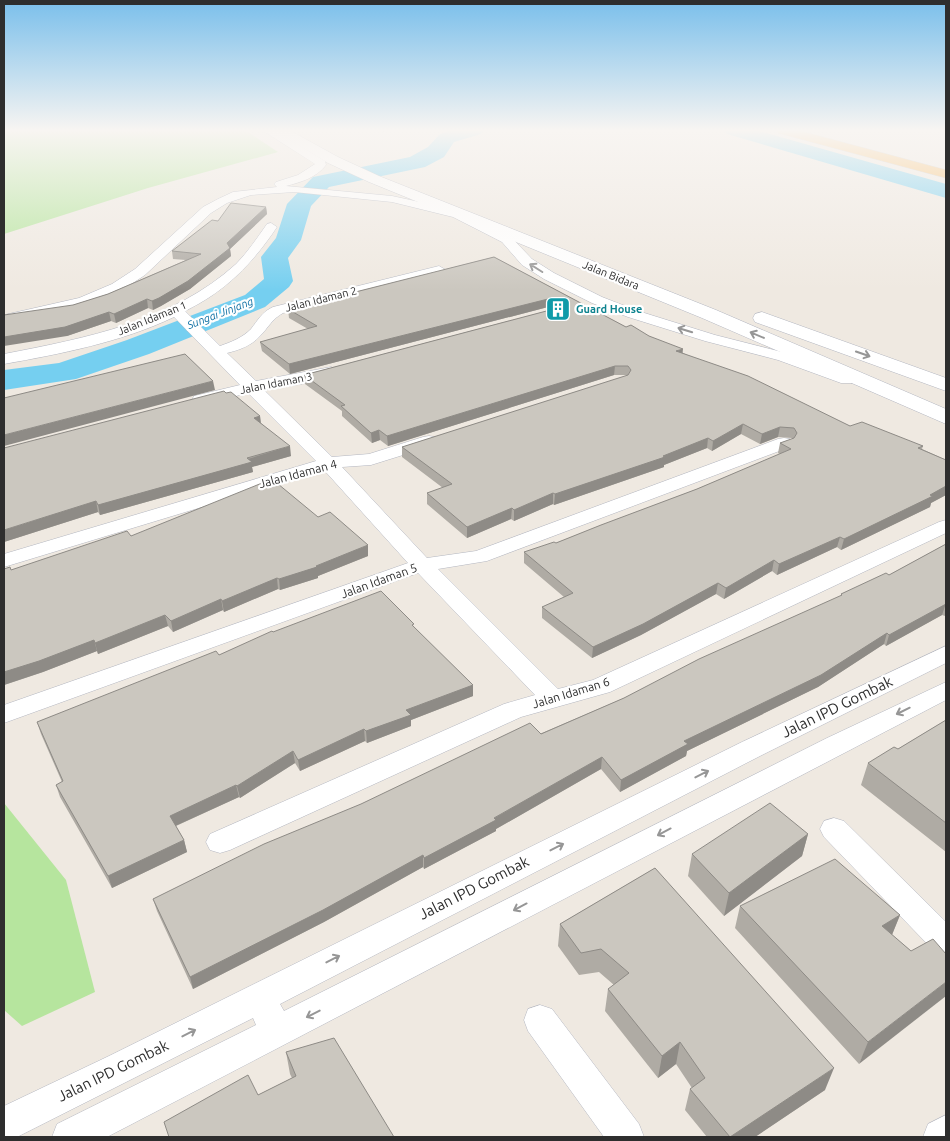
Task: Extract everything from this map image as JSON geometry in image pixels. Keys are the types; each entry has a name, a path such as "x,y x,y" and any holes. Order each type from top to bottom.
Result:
{"main road":[{"name":"Jalan Bidara","path":"394,183 457,214 709,314 946,418"},
{"name":"Jalan Bidara","path":"417,183 734,308 946,385"}],"street":[{"path":"4,319 83,301 117,287 140,272 207,210 222,201 250,189 281,183"},
{"path":"222,201 250,192 294,189 392,198 457,214 506,239 527,262 549,276 597,300 633,314 710,338 784,357 946,418"},
{"name":"Jalan Idaman 1","path":"4,359 96,339 177,313 241,266 272,227"},
{"name":"Jalan Idaman 2","path":"210,346 242,344 256,332 268,314 278,310 439,270"},
{"path":"580,304 597,300"},
{"path":"177,313 328,463 422,565 553,699"},
{"name":"Jalan Idaman 3","path":"184,404 251,387 307,378 344,368"},
{"name":"Jalan Idaman 4","path":"4,561 328,463 372,459 445,436"},
{"name":"Jalan Idaman 5","path":"4,714 422,565 480,557 784,443"},
{"name":"Jalan Idaman 6","path":"220,842 513,710 601,686 946,526"},
{"name":"Jalan IPD Gombak","path":"4,1124 751,749 946,654"},
{"path":"70,1137 716,804 946,690"},
{"path":"834,829 946,942"},
{"path":"261,996 276,1032"},
{"path":"540,1020 626,1137"},
{"path":"941,1137 946,1133"}],"green space":[{"path":"4,183 165,183 148,188 4,234"},
{"path":"4,803 66,880 95,992 22,1026 4,1010"}],"building":[{"path":"231,203 266,207 227,243 230,248 188,281 159,298 152,301 147,299 114,314 109,312 65,327 4,337 4,315 73,305 108,294 201,254 172,251 212,220 218,221"},
{"path":"494,257 626,327 631,325 649,336 683,349 676,351 748,376 850,426 862,422 923,446 918,448 946,460 946,486 930,495 933,496 844,539 840,537 779,564 774,560 726,588 718,583 643,624 593,647 542,607 573,593 524,552 554,542 556,543 697,489 791,449 780,443 794,438 797,433 794,428 780,427 762,434 743,424 713,441 708,438 663,456 665,457 555,494 553,493 467,527 427,493 452,484 402,447 628,375 631,370 628,366 615,366 387,436 379,430 371,433 341,406 345,405 304,375 554,309 557,305 555,300 548,299 289,364 260,342 317,326 288,309"},
{"path":"185,354 213,381 4,435 4,398"},
{"path":"224,391 226,393 231,392 260,416 254,418 290,446 247,458 252,462 98,505 96,501 4,530 4,448"},
{"path":"272,479 318,517 330,512 368,545 317,567 277,578 222,601 221,599 171,621 165,615 95,643 94,640 4,672 4,569 10,567 11,570 127,531 131,536"},
{"path":"946,544 946,604 889,635 887,633 821,675 684,741 688,744 621,780 602,757 494,818 496,820 424,858 423,855 323,910 190,977 153,899 264,844 361,804 530,723 541,734 624,698 699,659 842,595 886,573 889,575"},
{"path":"381,591 414,624 412,625 473,685 406,710 411,715 366,731 364,729 298,760 293,751 237,786 170,816 184,840 108,876 56,785 63,781 37,722 216,651 219,655 272,631"},
{"path":"946,720 946,823 868,763 894,747 898,749"},
{"path":"770,803 808,834 729,893 692,854"},
{"path":"835,859 900,915 882,926 911,951 933,939 946,954 946,982 868,1042 740,906"},
{"path":"655,868 834,1068 730,1137 690,1089 705,1078 680,1042 662,1056 608,989 629,973 601,949 581,953 560,924"},
{"path":"334,1038 394,1137 169,1137 164,1122 248,1075 258,1095 296,1076 286,1052"}],"waterway":[{"name":"Sungai Jinjang","path":"4,380 64,372 138,347 255,301 279,281 274,257 288,240 299,204 320,183"},
{"name":"Sungai Jinjang","path":"919,183 946,191"}],"place":[{"name":"Guard House","path":"558,309"}]}
